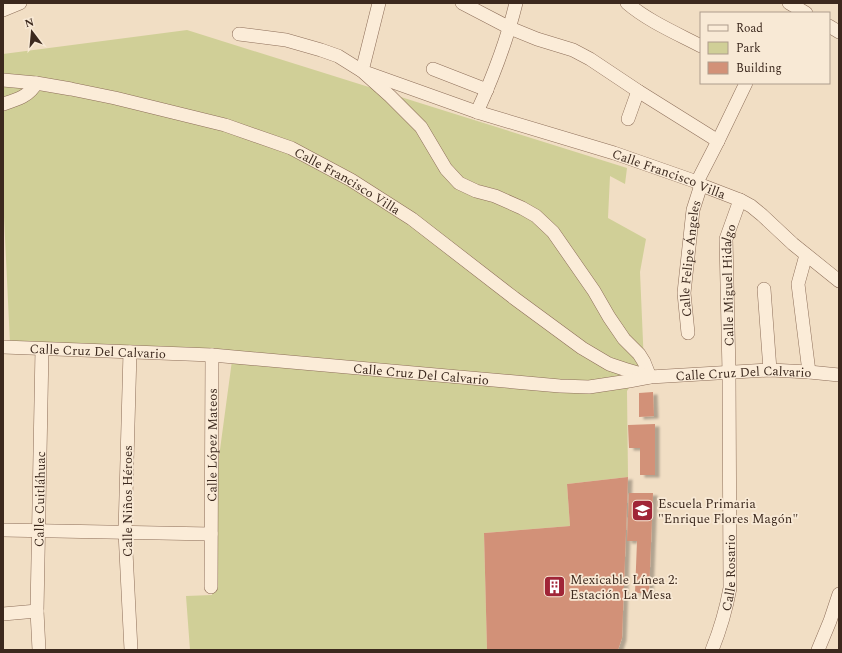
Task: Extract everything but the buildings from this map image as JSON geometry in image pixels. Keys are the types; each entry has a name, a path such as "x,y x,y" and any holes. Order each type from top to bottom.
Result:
{"street":[{"path":"3,10 20,3"},
{"path":"362,71 379,3"},
{"path":"462,3 510,28 537,39 573,50 590,59 718,141"},
{"path":"477,112 487,90 510,28 516,3"},
{"path":"627,3 634,9 661,25 700,45"},
{"path":"784,12 789,3 804,12"},
{"path":"830,27 839,32"},
{"path":"239,34 286,40 321,50 338,56 362,71 421,127 446,169 459,183 522,208 536,216 553,232 594,291 608,317 624,339 644,362 650,376"},
{"path":"433,69 487,90"},
{"name":"Calle Francisco Villa","path":"362,71 477,112 614,153 699,183 740,200 751,206 793,244 839,281"},
{"name":"Calle Francisco Villa","path":"3,80 36,83 115,98 226,125 291,148 351,180 412,219 514,298 582,348 609,364 650,376"},
{"path":"3,104 28,94 34,88 36,83"},
{"path":"699,183 746,84"},
{"path":"628,119 638,91"},
{"name":"Calle Felipe Ángeles","path":"688,333 684,292 693,210 699,183"},
{"name":"Calle Miguel Hidalgo","path":"728,372 726,240 740,200"},
{"path":"806,255 798,284 809,372"},
{"path":"764,289 770,370"},
{"name":"Calle Cruz Del Calvario","path":"3,347 212,355 560,386 588,387 629,381 650,376 728,372 770,370 839,375"},
{"name":"Calle Cuitláhuac","path":"39,650 37,611 42,349"},
{"name":"Calle Niños Héroes","path":"130,352 125,532 131,650"},
{"name":"Calle López Mateos","path":"211,587 212,355"},
{"name":"Calle Rosario","path":"712,650 720,630 730,588 728,372"},
{"path":"3,530 211,534"},
{"path":"818,650 834,621 839,594"},
{"path":"3,614 37,611"}],"green space":[{"path":"187,30 627,168 625,184 610,176 608,218 646,239 640,272 644,365 627,391 628,477 567,484 570,526 484,533 487,650 190,650 186,596 212,595 219,457 233,353 10,343 3,196 3,54"}],"place":[{"name":"Escuela Primaria \"Enrique Flores Magón\"","path":"642,510"},
{"name":"Mexicable Línea 2: Estación La Mesa","path":"555,586"}]}
